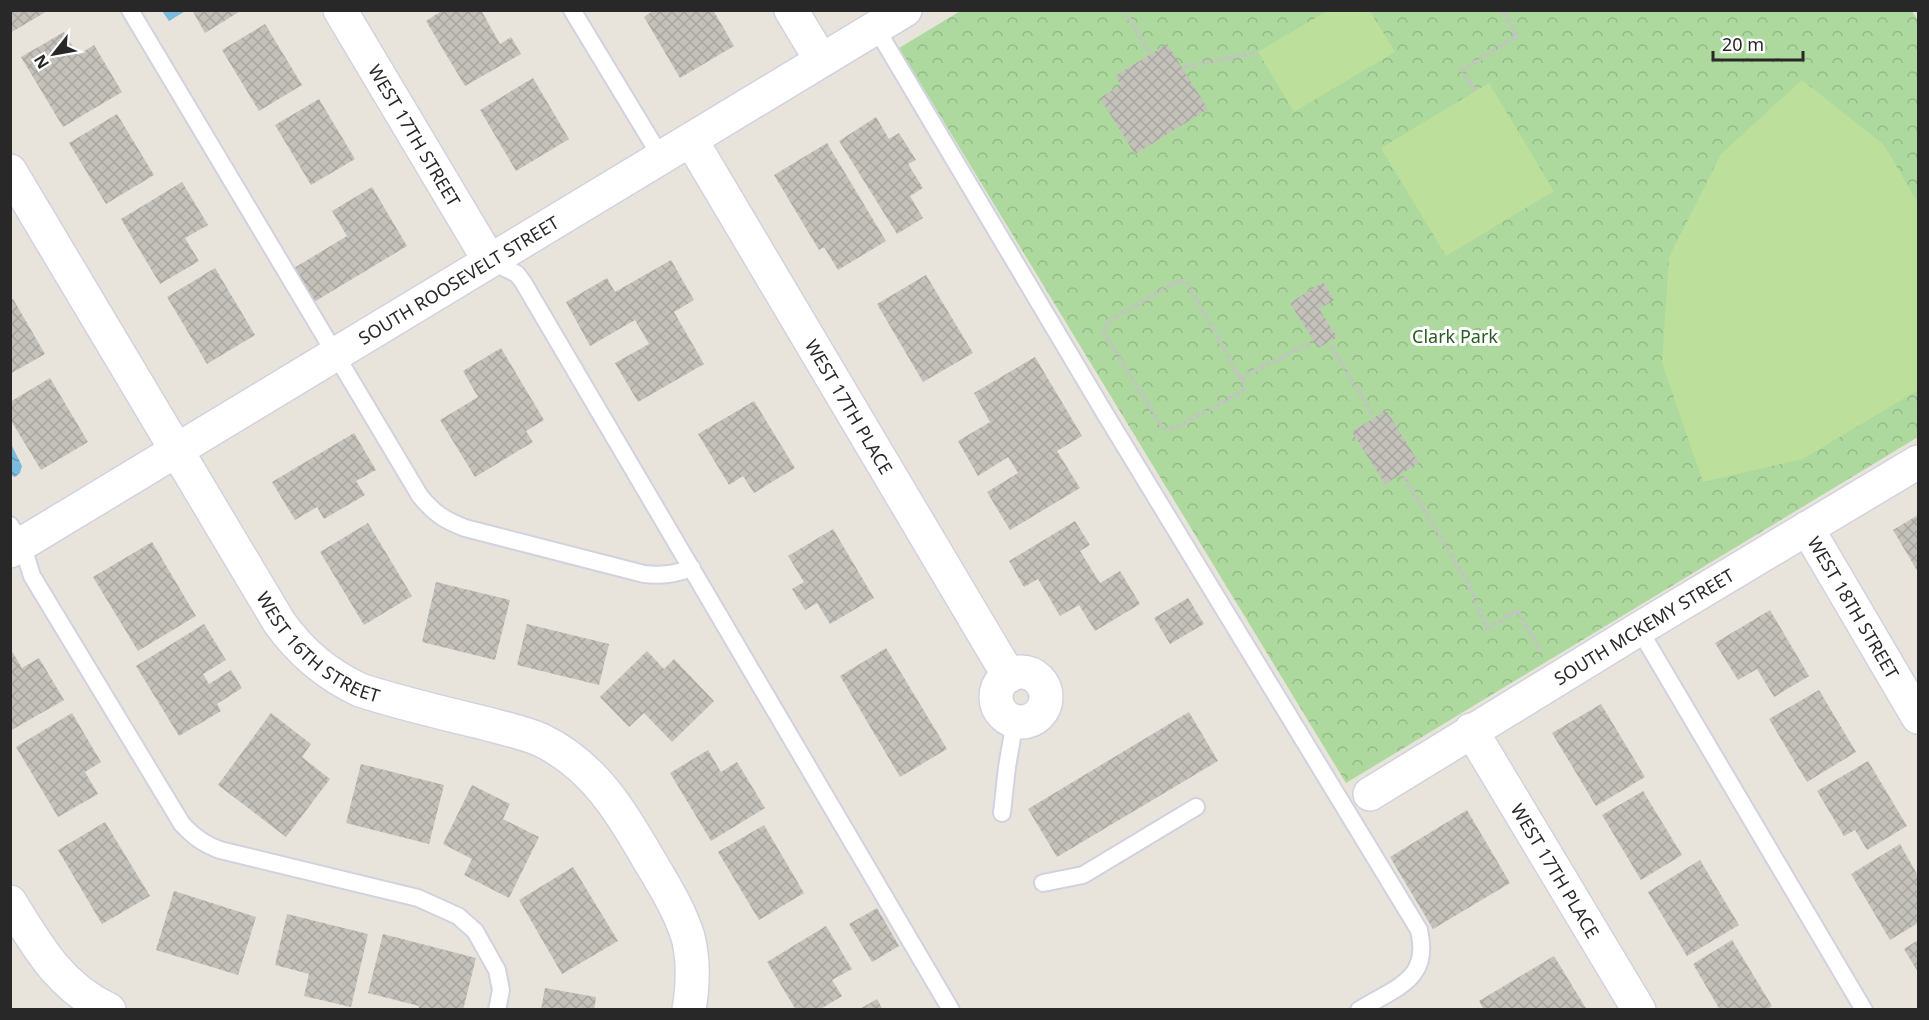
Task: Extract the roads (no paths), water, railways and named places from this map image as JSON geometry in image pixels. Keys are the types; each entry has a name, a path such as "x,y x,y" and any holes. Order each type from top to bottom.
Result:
{"street":[{"name":"WEST 17TH STREET","path":"340,10 489,260"},
{"path":"791,10 821,60"},
{"name":"SOUTH ROOSEVELT STREET","path":"14,540 177,450 905,10"},
{"name":"WEST 17TH PLACE","path":"691,140 1009,676 1016,673 1032,675 1039,680 1046,694 1043,710 1031,720 1015,722"},
{"name":"WEST 16TH STREET","path":"10,171 279,622 305,655 340,681 379,696 523,734 540,740 572,758 601,786 623,815 674,901 682,920 692,957 693,979 689,1010"},
{"name":"SOUTH MCKEMY STREET","path":"1370,794 1471,730 1918,462"},
{"name":"WEST 18TH STREET","path":"1807,528 1918,717"},
{"name":"WEST 17TH PLACE","path":"1471,730 1639,1010"},
{"path":"10,902 53,969 72,987 109,1010"}],"lane":[{"path":"130,10 420,496 433,512 448,522 465,528 644,574 661,576 692,568"},
{"path":"572,10 661,158"},
{"path":"876,28 1104,412 1419,930 1422,959 1417,972 1407,981 1359,1010"},
{"path":"489,260 517,274 523,282 951,1010"},
{"path":"14,540 32,576 182,824 192,835 205,845 220,850 418,898 458,916 475,931 497,970 501,990 497,1010"},
{"path":"1639,629 1864,1010"},
{"path":"1002,813 1006,766 1015,722"},
{"path":"1042,883 1083,875 1197,807"}],"water":[{"path":"162,10 187,10 169,21 162,11"},
{"path":"11,444 22,466 20,473 15,477 11,475"}],"park label":[{"name":"Clark Park","path":"1455,336"}]}
